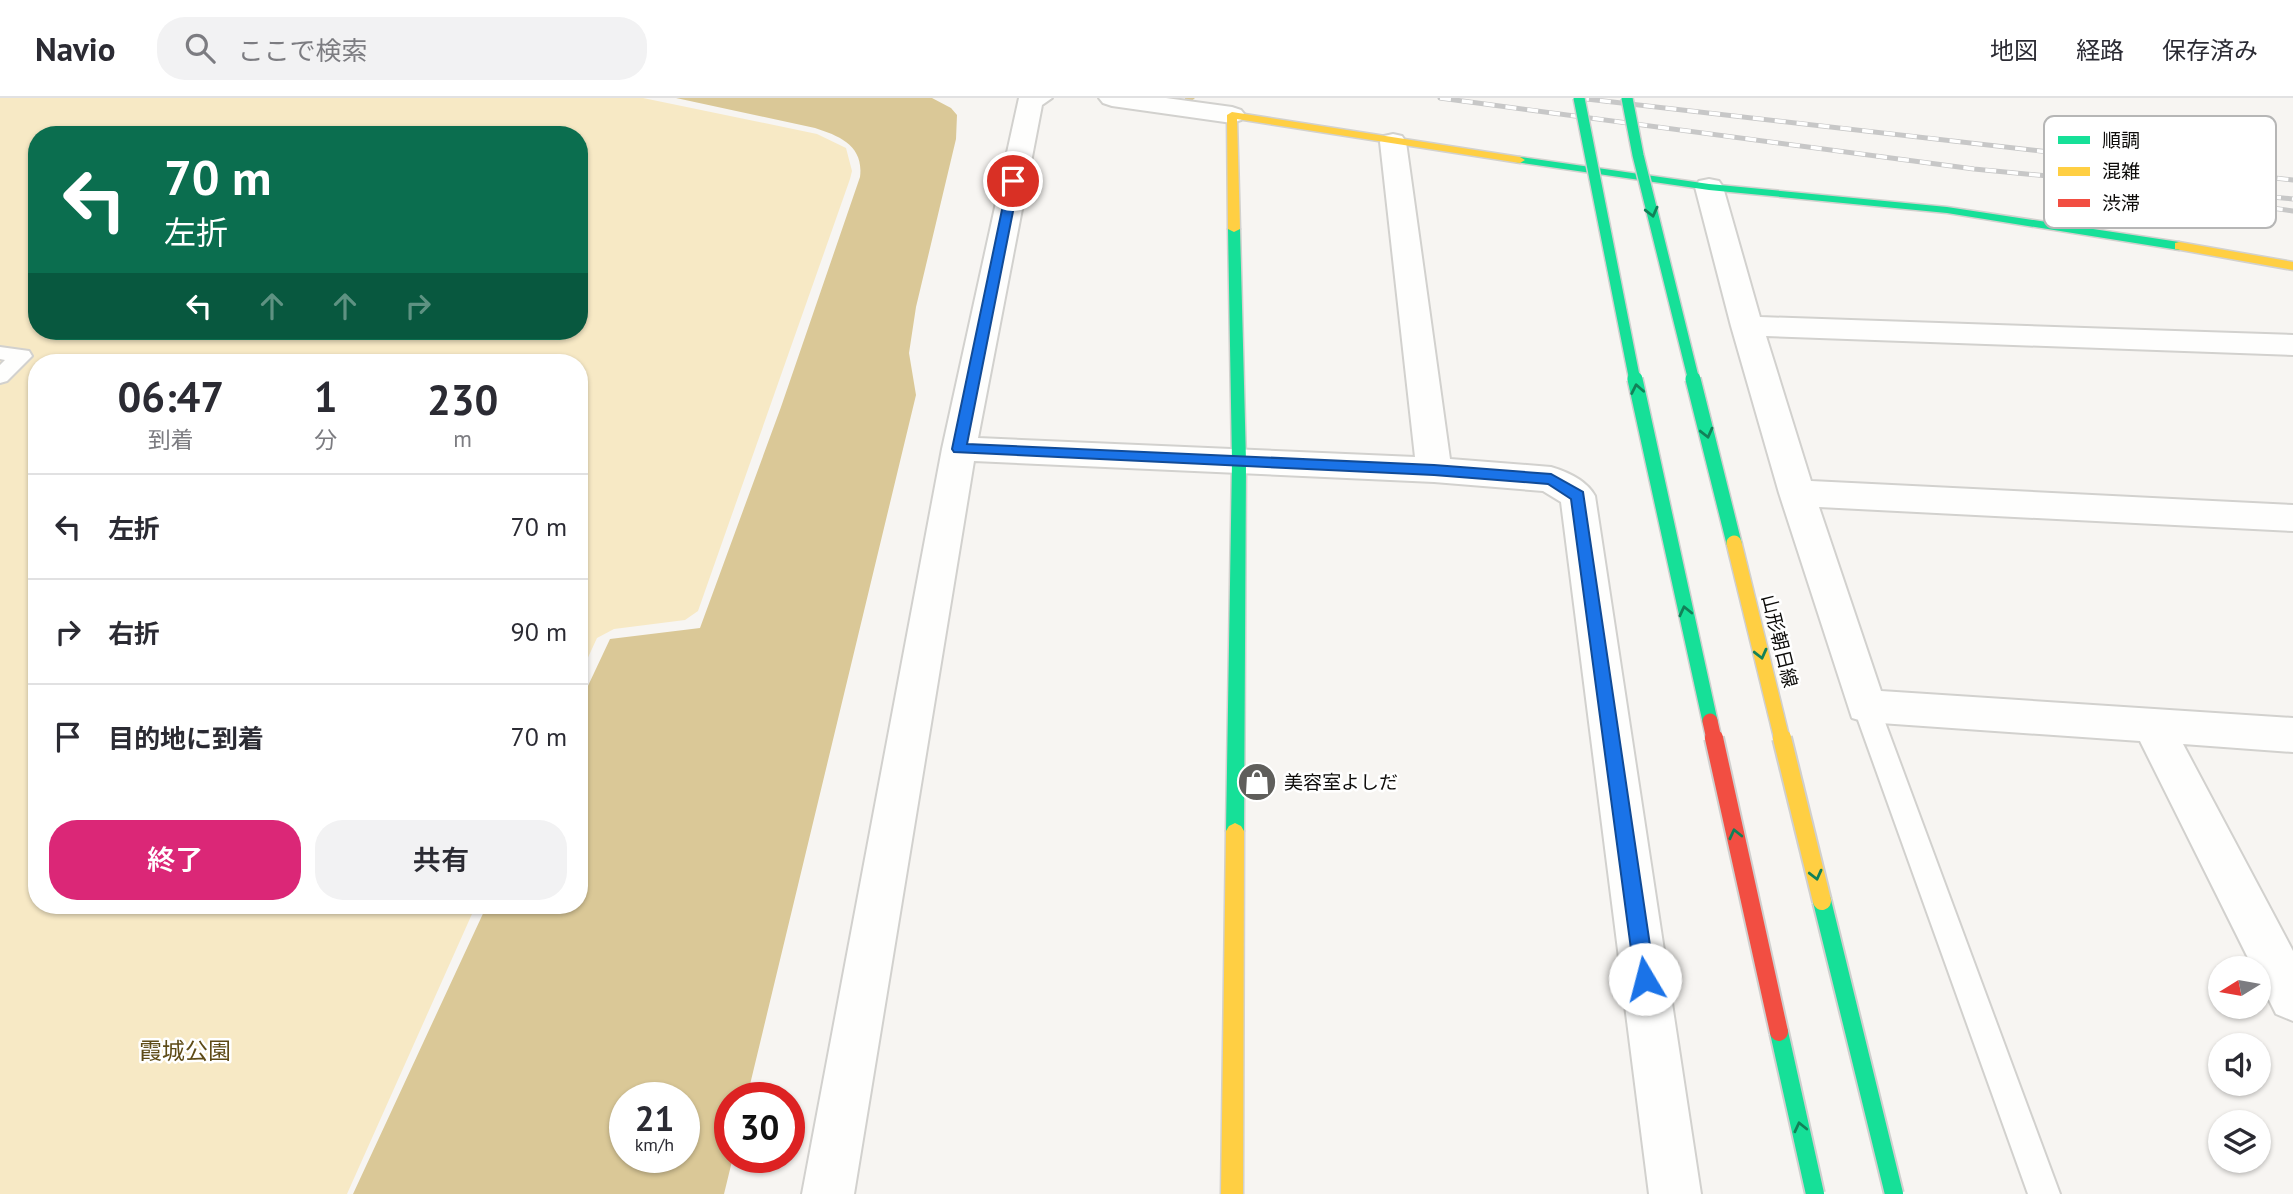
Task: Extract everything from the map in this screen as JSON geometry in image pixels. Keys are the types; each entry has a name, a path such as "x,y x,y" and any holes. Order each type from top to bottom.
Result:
{"main road":[{"path":"1579,98 1644,427 1815,1194"},
{"name":"山形朝日線","path":"1627,98 1638,155 1894,1194"},
{"path":"1232,1194 1239,461 1232,115 1393,142 1709,187 1947,210 2044,225"},
{"path":"2064,228 2293,266"}],"street":[{"path":"828,1194 959,449 1030,101 1039,98"},
{"path":"1112,98 1232,115"},
{"path":"1393,142 1434,470"},
{"path":"1709,187 1746,327 1796,493 1866,706 2293,735"},
{"path":"1746,327 2293,345"},
{"path":"959,449 1434,470 1551,479 1578,496 1675,1194"},
{"path":"1796,493 2293,518"},
{"path":"2153,726 2293,998"}],"lane":[{"path":"0,353 22,356 0,376"},
{"path":"1866,706 2044,1194"}],"green space":[{"name":"霞城公園","path":"0,98 643,98 817,134 846,148 852,171 698,611 685,620 614,629 597,638 588,658 588,354 28,354 28,914 472,914 347,1194 0,1194"}],"shaded area":[{"path":"676,98 932,98 951,108 957,115 956,139 916,307 909,353 916,395 751,1082 714,1082 714,1173 729,1173 724,1194 353,1194 483,914 588,914 588,686 610,639 700,628 781,407 860,177 858,157 841,139 815,128"}],"railway":[{"path":"1440,98 1974,169 2044,176"},
{"path":"1578,98 2044,151"},
{"path":"2276,178 2293,180"},
{"path":"2276,197 2293,199"},
{"path":"2276,209 2293,211"}],"traffic: fast":[{"path":"1579,98 1644,427 1710,721"},
{"path":"1627,98 1638,155 1734,543"},
{"path":"1520,160 1709,187 1947,210 2044,225"},
{"path":"2063,228 2179,246"},
{"path":"1234,229 1239,461 1235,831"},
{"path":"1822,901 1894,1194"},
{"path":"1779,1032 1815,1194"}],"traffic: slow":[{"path":"1234,229 1232,115 1520,160"},
{"path":"2179,246 2293,266"},
{"path":"1734,543 1822,901"},
{"path":"1232,1194 1235,831"}],"traffic: jam":[{"path":"1710,721 1779,1032"}],"place":[{"name":"美容室よしだ","path":"1257,782"}],"route":[{"path":"1013,181 959,449 1434,470 1551,479 1578,496 1645,979"}]}
